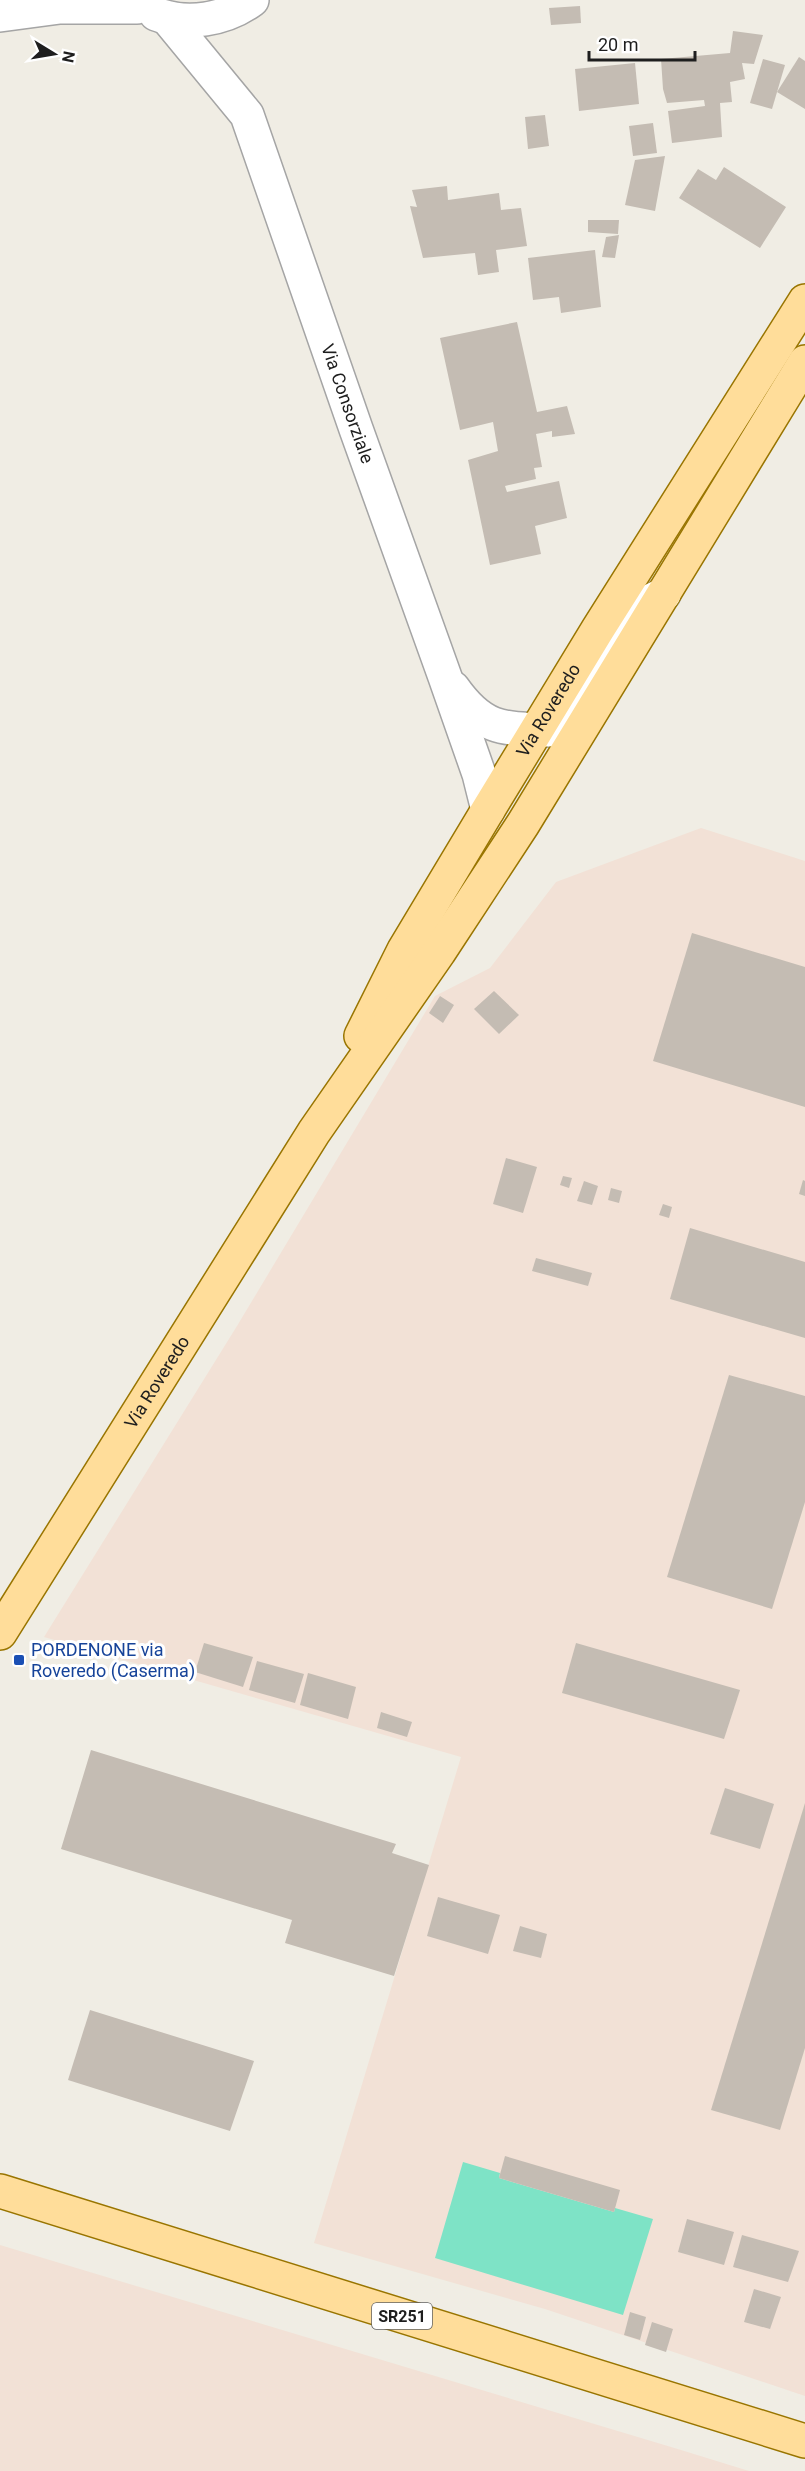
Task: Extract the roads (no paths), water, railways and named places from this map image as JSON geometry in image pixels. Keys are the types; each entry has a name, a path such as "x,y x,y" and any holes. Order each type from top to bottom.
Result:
{"main road":[{"name":"Via Roveredo","path":"314,1132 404,950 598,629 805,301"},
{"name":"Via Roveredo","path":"0,1633 314,1132 439,952 524,824 805,362"},
{"name":"SR251","path":"0,2191 805,2441"}],"street":[{"path":"0,15 60,6 132,4 168,19 205,20 239,9 252,0"},
{"name":"Via Consorziale","path":"168,19 248,115 356,429 445,677 488,810"},
{"path":"445,677 468,709 492,725 548,730 576,700 614,637 638,607 664,594"}],"place":[{"name":"PORDENONE via Roveredo (Caserma)","path":"19,1660"}]}
